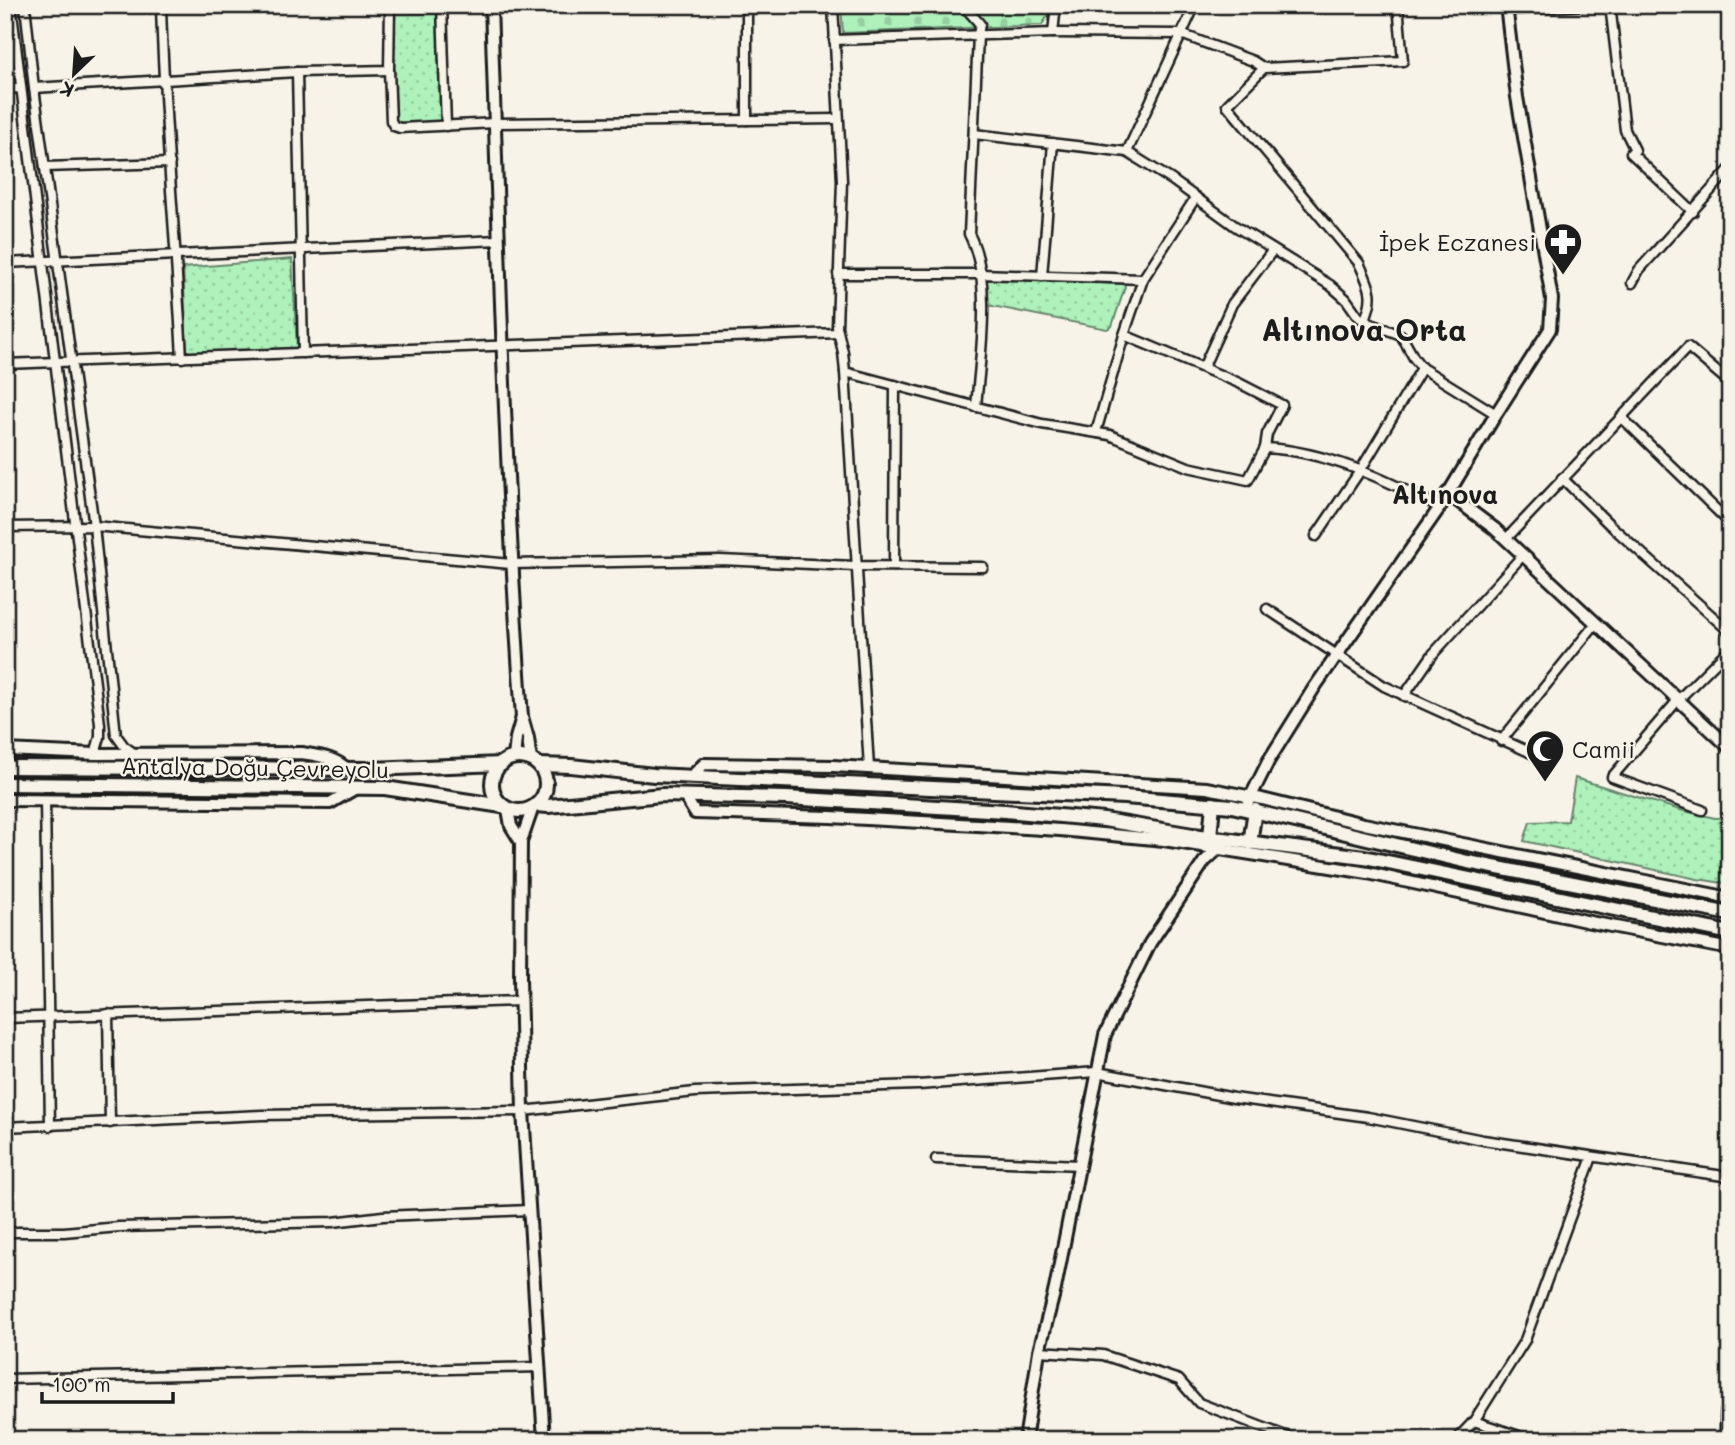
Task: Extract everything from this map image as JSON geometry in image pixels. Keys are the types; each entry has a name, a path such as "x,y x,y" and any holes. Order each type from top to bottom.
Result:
{"main road":[{"path":"1730,914 1468,862 1250,805 691,777 535,763 514,758 496,770 492,785 494,793 505,807 520,811 534,806 662,794 786,797 1104,820 1210,837 1223,845 1250,843 1364,857 1730,933"},
{"path":"534,806 545,790 545,782 535,763"},
{"name":"Antalya Doğu Çevreyolu","path":"5,766 347,769 502,764"},
{"name":"Antalya Doğu Çevreyolu","path":"5,784 385,788 505,807"},
{"path":"1210,837 1213,804"},
{"path":"1250,805 1250,843"}],"street":[{"path":"11,5 100,724 100,737 95,754"},
{"path":"25,5 34,88 73,362 116,735 124,746 135,754"},
{"path":"161,5 163,81 182,358"},
{"path":"390,5 391,121 394,126 400,128 495,123 838,119"},
{"path":"442,5 446,126"},
{"path":"491,5 511,564 522,717 535,763"},
{"path":"747,5 747,120"},
{"path":"833,5 842,181 838,332 845,372 869,768"},
{"path":"963,5 980,24 969,234 977,248 984,309 976,407"},
{"path":"1053,33 1056,5"},
{"path":"1127,152 1195,5"},
{"path":"834,40 1053,33 1181,34 1253,61 1264,68 1403,61 1398,5"},
{"path":"1250,805 1269,760 1314,688 1440,507 1550,329 1552,299 1517,97 1506,8 1589,5"},
{"path":"1610,5 1625,130 1633,151 1693,212"},
{"path":"1717,5 1730,12"},
{"path":"1264,68 1227,105 1359,263 1369,285 1372,303 1364,321"},
{"path":"34,88 297,72 390,70"},
{"path":"297,72 303,353"},
{"path":"5,89 21,88"},
{"path":"974,134 1127,152 1330,285 1364,321 1401,335 1413,358 1422,368 1496,414"},
{"path":"1042,276 1053,143"},
{"path":"45,167 170,163"},
{"path":"1632,283 1639,270 1730,169"},
{"path":"1096,432 1143,279 1196,197"},
{"path":"5,262 499,240"},
{"path":"1203,368 1232,304 1273,250"},
{"path":"838,274 980,274 1143,279"},
{"path":"5,364 838,332"},
{"path":"845,372 1042,424 1110,435 1188,467 1248,480 1265,448 1267,434 1282,405 1274,399 1124,334"},
{"path":"1506,539 1688,347 1730,383"},
{"path":"1316,536 1360,471 1422,368"},
{"path":"894,566 895,385"},
{"path":"1621,417 1730,523"},
{"path":"1265,448 1285,449 1331,460 1390,482 1440,507"},
{"path":"1562,478 1609,524 1730,632"},
{"path":"1447,493 1506,539 1730,748"},
{"path":"5,527 93,526 511,564 720,560 855,566 983,567"},
{"path":"1404,696 1433,654 1523,555"},
{"path":"1267,609 1404,696 1538,756"},
{"path":"1501,741 1596,623"},
{"path":"1702,810 1612,777 1678,700 1730,648"},
{"path":"514,758 522,717"},
{"path":"5,750 95,754 302,753 328,757 340,762 347,769"},
{"path":"691,777 704,764 739,762 1207,788 1250,805 1364,824 1728,899"},
{"path":"5,800 330,803 356,788"},
{"path":"684,795 695,813 1060,830 1223,845 1368,873 1590,922 1728,947"},
{"path":"45,800 50,1126"},
{"path":"534,806 521,842 520,1001 523,1111 544,1440"},
{"path":"505,807 521,842"},
{"path":"1025,1440 1040,1351 1055,1289 1105,1035 1150,943 1204,862 1223,845"},
{"path":"5,1018 520,1001"},
{"path":"108,1014 110,1123"},
{"path":"5,1127 262,1115 523,1111 695,1092 918,1085 1097,1072 1234,1098 1368,1117 1483,1140 1730,1177"},
{"path":"1457,1440 1474,1421 1525,1340 1592,1157"},
{"path":"936,1159 1080,1165"},
{"path":"5,1232 333,1222 383,1216 530,1210"},
{"path":"1040,1351 1103,1355 1179,1380 1199,1403 1296,1440"},
{"path":"5,1379 540,1367"},
{"path":"1726,1440 1730,1401"},
{"path":"1474,1421 1531,1440"}],"green space":[{"path":"841,5 1051,5 1042,25 843,33"},
{"path":"397,12 438,13 441,122 438,124 396,123 392,15"},
{"path":"292,259 297,349 187,352 183,268"},
{"path":"986,279 1124,284 1125,287 1112,326 1107,329 987,305 983,282"},
{"path":"1575,778 1680,810 1715,818 1730,817 1730,884 1524,841 1530,822 1568,821"}],"place":[{"name":"İpek Eczanesi","path":"1563,276"},
{"name":"Camii","path":"1545,783"}],"district":[{"name":"Altınova Orta","path":"1364,329"},
{"name":"Altınova","path":"1445,494"}]}
